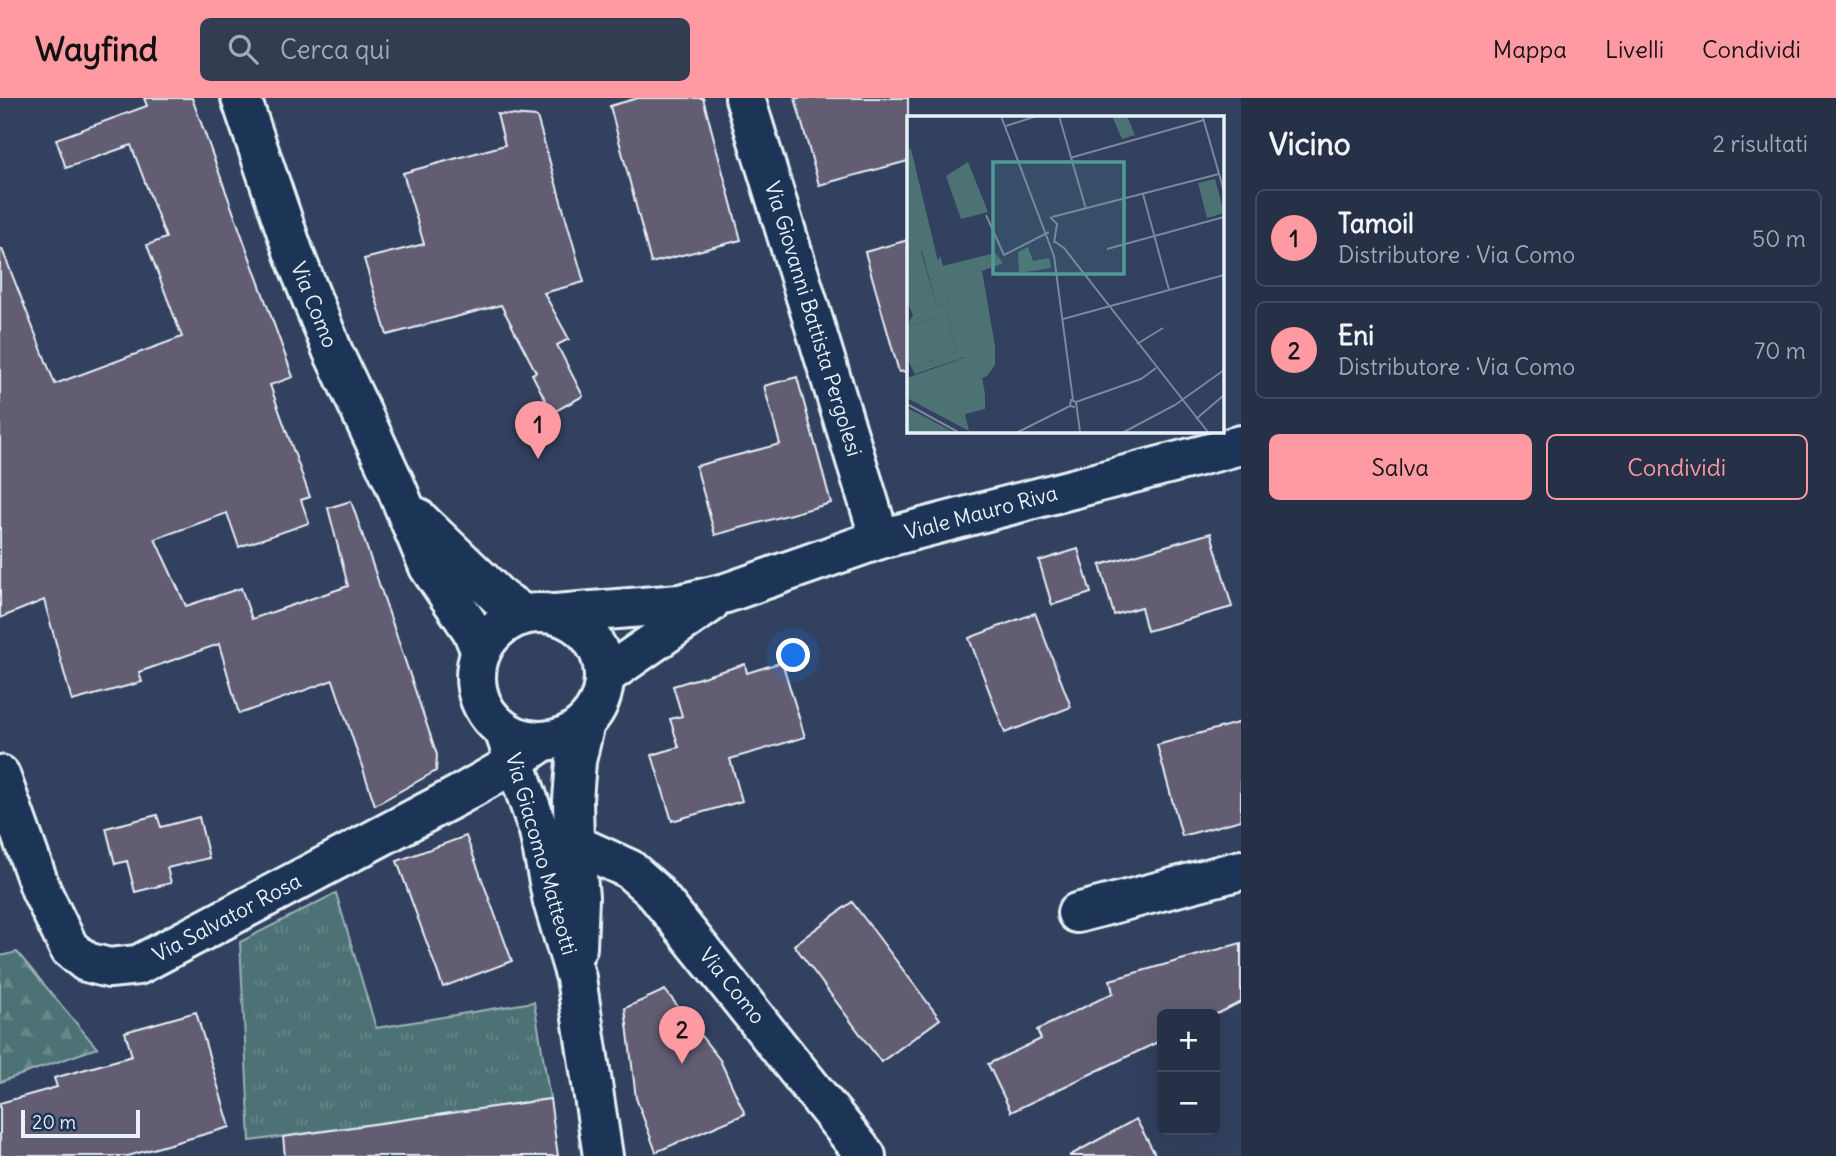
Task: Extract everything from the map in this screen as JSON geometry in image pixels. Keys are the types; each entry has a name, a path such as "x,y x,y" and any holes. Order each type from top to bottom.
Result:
{"street":[{"name":"Via Como","path":"241,98 313,304 404,505 429,567 472,630 481,652"},
{"name":"Via Giovanni Battista Pergolesi","path":"745,98 880,539"},
{"name":"Viale Mauro Riva","path":"539,614 680,604 726,593 880,539 1241,445"},
{"name":"Via Como","path":"404,505 499,597 539,614"},
{"name":"Viale Mauro Riva","path":"605,676 726,593"},
{"path":"539,614 576,623 592,639 602,659 605,676 601,698 585,723 564,737 521,744 496,725 482,708 476,689 476,666 483,645 502,624 539,614"},
{"name":"Via Giacomo Matteotti","path":"576,978 579,897 573,800 576,761 585,723"},
{"name":"Via Salvator Rosa","path":"0,775 41,890 69,948 86,962 109,968 138,965 459,794 499,772 521,744"},
{"name":"Via Giacomo Matteotti","path":"521,744 553,902 576,978 603,1156"},
{"name":"Via Como","path":"574,844 629,869 654,891 866,1156"},
{"path":"1077,913 1241,870"}],"green space":[{"path":"336,893 376,1028 534,1002 550,1099 250,1141 240,942"},
{"path":"17,952 97,1048 0,1082 0,956"}],"building":[{"path":"144,98 192,98 293,377 270,385 310,497 301,500 309,523 239,547 227,513 155,539 186,606 241,588 252,619 348,586 328,508 351,501 437,755 436,771 375,805 333,680 239,714 219,644 139,672 142,682 72,701 44,600 0,618 0,249 55,384 182,337 147,245 166,238 131,145 66,168 56,139 147,106"},
{"path":"638,98 703,98 741,240 651,263 610,106"},
{"path":"795,98 908,98 907,161 819,185"},
{"path":"497,114 537,117 584,282 544,293 569,339 557,345 583,396 552,413 532,374 536,372 501,305 387,335 364,259 424,244 403,173 505,145"},
{"path":"907,240 907,371 899,372 865,252"},
{"path":"797,377 831,503 715,535 696,466 780,444 764,386"},
{"path":"1211,533 1232,607 1147,631 1141,607 1114,615 1100,565"},
{"path":"1078,549 1091,593 1052,605 1039,561"},
{"path":"1035,613 1071,707 1005,733 969,638"},
{"path":"782,662 805,737 730,759 742,801 672,821 652,755 679,747 670,719 682,716 673,686 745,664 747,673"},
{"path":"1241,722 1241,820 1182,836 1157,745"},
{"path":"157,815 161,827 199,817 209,858 167,868 171,883 135,892 127,861 115,864 106,828"},
{"path":"466,836 512,961 443,987 397,861"},
{"path":"852,902 940,1019 881,1062 794,945"},
{"path":"1241,943 1241,1002 1220,1012 1220,1009 1157,1009 1157,1042 1011,1112 988,1064 1041,1039 1037,1030 1113,993 1110,980"},
{"path":"665,990 720,1060 745,1114 656,1152 636,1098 625,1008"},
{"path":"196,1012 230,1127 128,1156 0,1156 0,1103 57,1087 54,1078 132,1056 125,1032"},
{"path":"550,1099 558,1156 285,1156 283,1137"},
{"path":"1136,1119 1156,1156 1069,1156"}],"place":[{"name":"Tamoil","path":"538,459"},
{"name":"Eni","path":"682,1064"}]}
